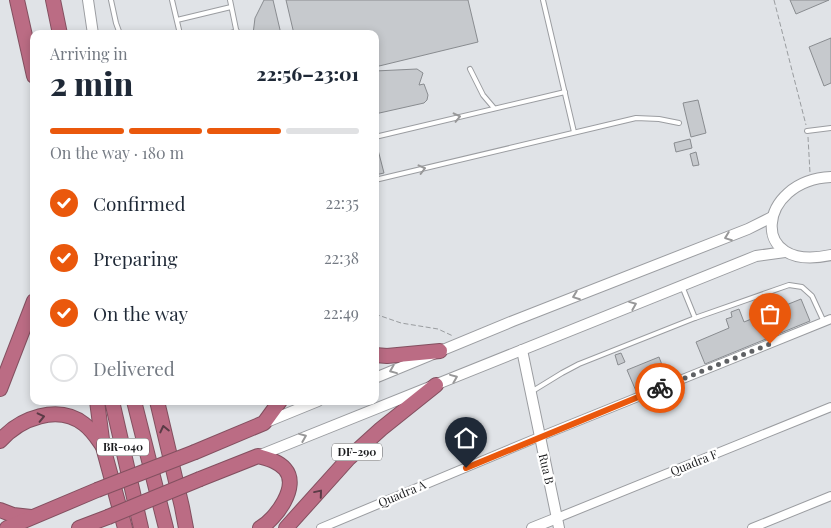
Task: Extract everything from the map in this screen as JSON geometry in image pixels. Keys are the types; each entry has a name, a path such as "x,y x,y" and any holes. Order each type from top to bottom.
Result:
{"highway":[{"path":"17,0 30,58"},
{"path":"53,0 59,30"},
{"path":"0,389 30,312"},
{"path":"379,355 440,350"},
{"name":"DF-290","path":"286,528 349,458 436,385"},
{"path":"98,405 104,448 125,528"},
{"name":"BR-040","path":"113,405 141,528"},
{"name":"BR-040","path":"135,405 166,528"},
{"path":"158,405 186,528"},
{"path":"7,528 264,424 277,405"},
{"path":"0,441 20,424 38,417 54,414 68,417 83,424 90,429 104,448"},
{"path":"258,456 279,463 288,472 291,482 286,499 280,510 260,528"},
{"name":"DF-290","path":"79,528 258,456"},
{"path":"182,507 198,528"},
{"path":"0,510 13,515 34,517"}],"main road":[{"path":"88,0 92,30"},
{"path":"379,376 465,340 753,227 772,216 789,192 799,185 823,177 831,177"},
{"path":"772,216 773,236 777,244 785,252"},
{"name":"DF-290","path":"258,456 756,256 785,252 801,257 817,258 831,255"},
{"name":"Rua B","path":"522,350 558,523"},
{"path":"264,424 309,405"},
{"path":"532,528 558,523"}],"street":[{"name":"Quadra A","path":"321,528 539,437 827,321"},
{"name":"Quadra F","path":"558,523 831,407"},
{"path":"752,528 831,496"}],"lane":[{"path":"111,0 119,30"},
{"path":"172,0 179,30"},
{"path":"230,0 236,30"},
{"path":"543,0 574,132"},
{"path":"177,20 231,7"},
{"path":"470,69 483,95 494,108"},
{"path":"379,135 565,92"},
{"path":"379,179 636,118 659,118 679,123"},
{"path":"807,131 831,128"},
{"path":"682,285 695,318"},
{"path":"530,393 580,364 695,318 789,285 802,287 812,296 827,321"}],"path":[{"path":"774,0 807,131 811,181"},
{"path":"379,315 401,323 438,330 465,340"}],"building":[{"path":"264,0 273,0 280,30 254,30 255,18"},
{"path":"286,0 468,0 478,42 379,66 379,30 293,30"},
{"path":"790,0 829,0 796,14"},
{"path":"831,38 831,83 824,86 809,47"},
{"path":"417,69 423,73 419,85 424,84 428,95 427,100 424,103 379,113 379,71"},
{"path":"698,100 706,133 691,137 683,103"},
{"path":"690,139 692,148 676,152 674,143"},
{"path":"696,152 699,165 693,166 690,154"},
{"path":"379,154 384,173 379,174"},
{"path":"801,299 810,321 705,364 696,342 729,328 726,319 732,317 731,312 739,309 744,322"},
{"path":"621,353 625,362 618,365 615,355"},
{"path":"659,357 667,378 636,391 627,370"}],"way so far":[{"path":"660,388 770,344"}],"route":[{"path":"466,468 660,388"}]}
